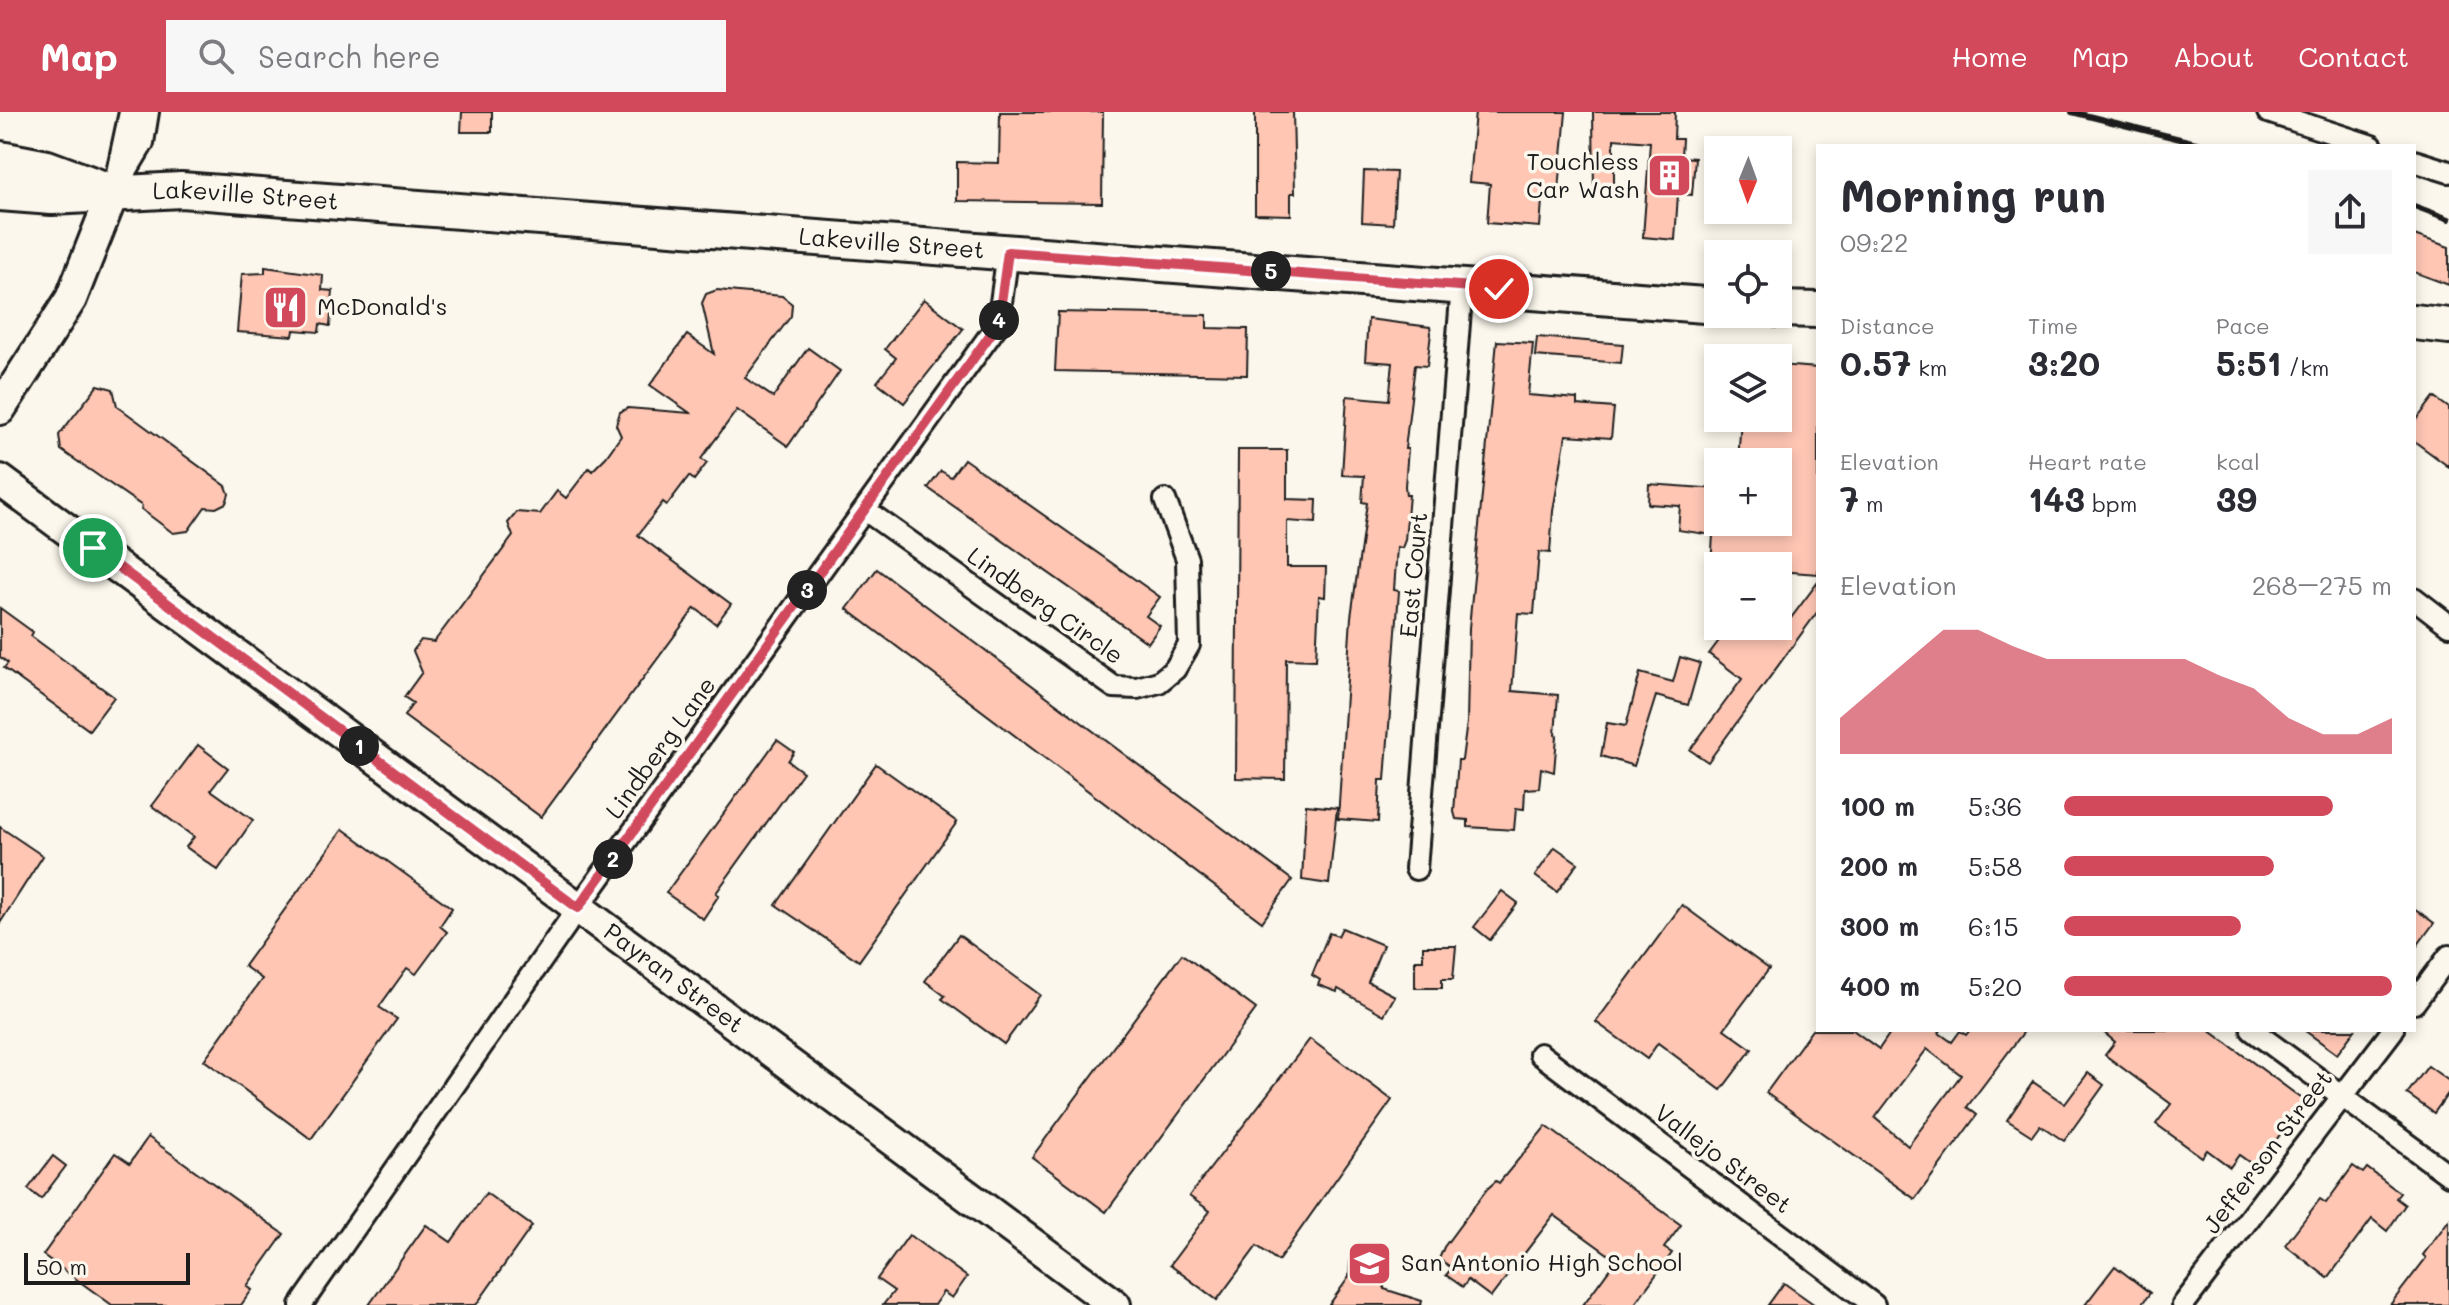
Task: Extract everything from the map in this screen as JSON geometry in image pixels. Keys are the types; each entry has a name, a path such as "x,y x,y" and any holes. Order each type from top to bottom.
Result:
{"main road":[{"name":"Lakeville Street","path":"0,159 47,168 113,193"},
{"name":"Lakeville Street","path":"0,193 52,197 181,190 1704,305"},
{"path":"0,409 71,299 113,193"},
{"path":"1792,309 1816,310"},
{"path":"2416,322 2449,326"},
{"name":"Payran Street","path":"0,480 1115,1305"}],"street":[{"path":"113,193 130,112"},
{"path":"113,193 143,143 148,112"},
{"path":"2268,112 2366,144"},
{"path":"2416,162 2449,172"},
{"name":"Lindberg Lane","path":"301,1305 578,908 998,324 1008,252"},
{"name":"East Court","path":"1416,869 1462,285"},
{"name":"Lindberg Circle","path":"865,510 1114,687 1137,688 1159,682 1175,669 1189,645 1187,559 1165,500"},
{"path":"2416,600 2449,625"},
{"path":"2416,1000 2449,956"},
{"path":"2255,1032 2449,1175"},
{"name":"Jefferson Street","path":"2183,1305 2391,1032"},
{"name":"Vallejo Street","path":"1540,1054 1874,1305"}],"building":[{"path":"462,112 492,112 492,132 461,132"},
{"path":"1000,112 1103,112 1102,203 957,201 957,162 999,163"},
{"path":"1255,112 1293,112 1295,193 1291,193 1291,215 1255,214"},
{"path":"1475,112 1566,112 1559,190 1543,188 1540,227 1487,223 1490,184 1469,182"},
{"name":"Touchless Car Wash","path":"1593,112 1675,112 1674,139 1682,139 1681,157 1695,158 1692,195 1678,194 1675,240 1643,237 1650,142 1614,139 1614,191 1594,192"},
{"path":"1364,171 1396,172 1393,224 1362,222"},
{"path":"2416,236 2449,247 2449,285 2416,273"},
{"name":"McDonald's","path":"265,267 323,275 322,290 333,291 330,326 320,324 319,332 294,330 293,336 237,332 242,274 265,273"},
{"path":"717,290 782,296 792,304 791,316 745,378 773,397 808,348 840,371 788,446 737,410 701,459 707,463 694,480 689,476 667,505 663,502 638,535 731,604 716,624 695,608 541,817 404,716 413,703 404,697 422,672 413,651 421,640 434,642 513,536 508,523 517,512 540,514 557,491 566,498 589,468 592,471 606,457 621,436 616,425 620,412 628,408 690,413 650,385 687,335 714,354 702,303 706,294"},
{"path":"924,299 963,329 904,403 877,382 896,358 885,349"},
{"path":"1058,312 1207,315 1207,328 1248,329 1247,375 1055,371"},
{"path":"1368,319 1430,327 1431,333 1427,366 1415,365 1405,449 1408,449 1405,486 1406,495 1409,495 1405,540 1402,548 1397,547 1394,590 1399,591 1385,780 1380,780 1378,822 1338,819 1351,617 1367,503 1362,502 1364,476 1342,475 1347,396 1389,400 1393,363 1365,361"},
{"path":"1537,337 1623,344 1621,363 1535,356"},
{"path":"1497,341 1533,343 1528,395 1577,399 1577,405 1614,408 1611,438 1566,435 1553,511 1550,553 1539,552 1534,614 1518,613 1512,691 1558,695 1554,772 1541,768 1539,788 1525,789 1524,809 1516,808 1514,830 1468,827 1468,820 1456,819 1454,812 1458,760 1462,760 1467,722 1469,628"},
{"path":"1792,366 1816,368 1816,574 1792,572 1792,552 1712,552 1713,536 1792,536 1792,448 1739,448 1740,432 1792,432"},
{"path":"98,385 113,389 117,406 226,486 229,494 226,503 216,508 205,507 188,531 173,533 141,509 142,506 61,450 59,435"},
{"path":"2434,397 2449,408 2449,467 2416,442 2416,420"},
{"path":"1238,450 1287,450 1287,499 1317,500 1316,523 1287,521 1287,567 1326,567 1325,597 1319,596 1316,660 1286,659 1285,779 1236,778"},
{"path":"964,459 1160,597 1146,616 1160,626 1148,643 928,488 941,471 951,477"},
{"path":"1649,484 1704,488 1704,534 1678,530 1680,506 1648,504"},
{"path":"877,569 1292,880 1262,922 847,609"},
{"path":"1816,585 1816,614 1708,762 1690,750 1742,679 1709,654 1720,640 1792,640 1792,617"},
{"path":"0,608 33,632 31,636 114,697 89,730 4,668 8,663 0,657"},
{"path":"1680,657 1700,663 1688,705 1656,696 1634,766 1601,756 1607,723 1626,726 1640,673 1673,682"},
{"path":"777,740 794,752 788,761 803,772 716,893 719,895 703,919 666,893"},
{"path":"198,745 228,768 211,790 253,820 218,870 186,847 194,837 152,806"},
{"path":"876,764 957,822 859,961 776,905"},
{"path":"1306,805 1337,808 1329,884 1302,880"},
{"path":"0,827 43,856 0,923"},
{"path":"343,829 452,908 440,926 447,932 416,974 407,968 379,1007 397,1019 311,1139 204,1060 262,979 244,966"},
{"path":"1555,847 1578,863 1557,892 1535,876"},
{"path":"1502,891 1518,903 1490,940 1474,927"},
{"path":"1682,905 1769,969 1724,1029 1752,1049 1721,1090 1658,1043 1647,1059 1596,1022"},
{"path":"2416,910 2434,923 2416,947"},
{"path":"1342,928 1383,945 1368,982 1395,996 1384,1015 1338,989 1337,992 1318,985 1320,980 1312,975 1329,933 1338,936"},
{"path":"959,935 1040,995 1004,1044 942,999 945,996 925,981"},
{"path":"1423,946 1456,946 1453,979 1442,979 1442,988 1415,988 1415,960 1423,960"},
{"path":"1182,954 1256,1009 1106,1212 1032,1157"},
{"path":"1812,1030 1856,1032 1879,1049 1891,1032 1940,1032 1952,1042 1959,1032 1966,1035 1968,1032 2023,1032 1967,1107 1977,1115 1915,1199 1766,1093","holes":["1927,1049 1961,1075 1908,1146 1875,1118"]},
{"path":"2103,1032 2212,1032 2305,1101 2256,1167 2239,1155 2230,1167 2207,1150 2202,1157 2156,1124 2171,1104 2105,1055 2115,1042"},
{"path":"2307,1032 2354,1032 2337,1054"},
{"path":"1310,1039 1392,1100 1278,1261 1257,1246 1217,1300 1170,1265 1210,1211 1189,1196"},
{"path":"2428,1066 2449,1081 2449,1092 2434,1113 2407,1094"},
{"path":"2088,1073 2104,1085 2064,1141 2040,1125 2032,1136 2007,1120 2033,1082 2065,1104"},
{"path":"1546,1126 1681,1225 1664,1248 1672,1253 1634,1305 1583,1305 1616,1260 1554,1215 1491,1297 1468,1280 1463,1287 1446,1275 1452,1268 1439,1259 1444,1247 1487,1189 1496,1181 1499,1183"},
{"path":"148,1137 284,1234 247,1286 252,1290 241,1305 112,1305 43,1255 115,1153 130,1163"},
{"path":"53,1156 66,1166 41,1199 28,1189"},
{"path":"2353,1166 2363,1173 2367,1168 2400,1193 2396,1198 2405,1205 2387,1231 2372,1219 2328,1278 2285,1245 2320,1199 2326,1203"},
{"path":"486,1193 532,1226 476,1305 369,1305 426,1225 451,1242"},
{"path":"2449,1220 2449,1305 2390,1305 2426,1258 2423,1255"},
{"path":"909,1235 967,1277 952,1298 943,1292 934,1305 883,1305 894,1291 877,1279"},
{"path":"1350,1261 1384,1262 1384,1289 1422,1301 1421,1305 1329,1305 1349,1277"},
{"path":"2115,1266 2150,1293 2141,1305 2085,1305"},
{"path":"1784,1283 1815,1305 1768,1305"}],"railway":[{"path":"2072,112 2200,144"},
{"path":"2416,207 2449,219"}],"place":[{"name":"Touchless Car Wash","path":"1670,176"},
{"name":"McDonald's","path":"286,307"},
{"name":"San Antonio High School","path":"1370,1263"}],"route":[{"path":"93,548 578,908 945,403 998,324 1008,252 1499,289"}]}
